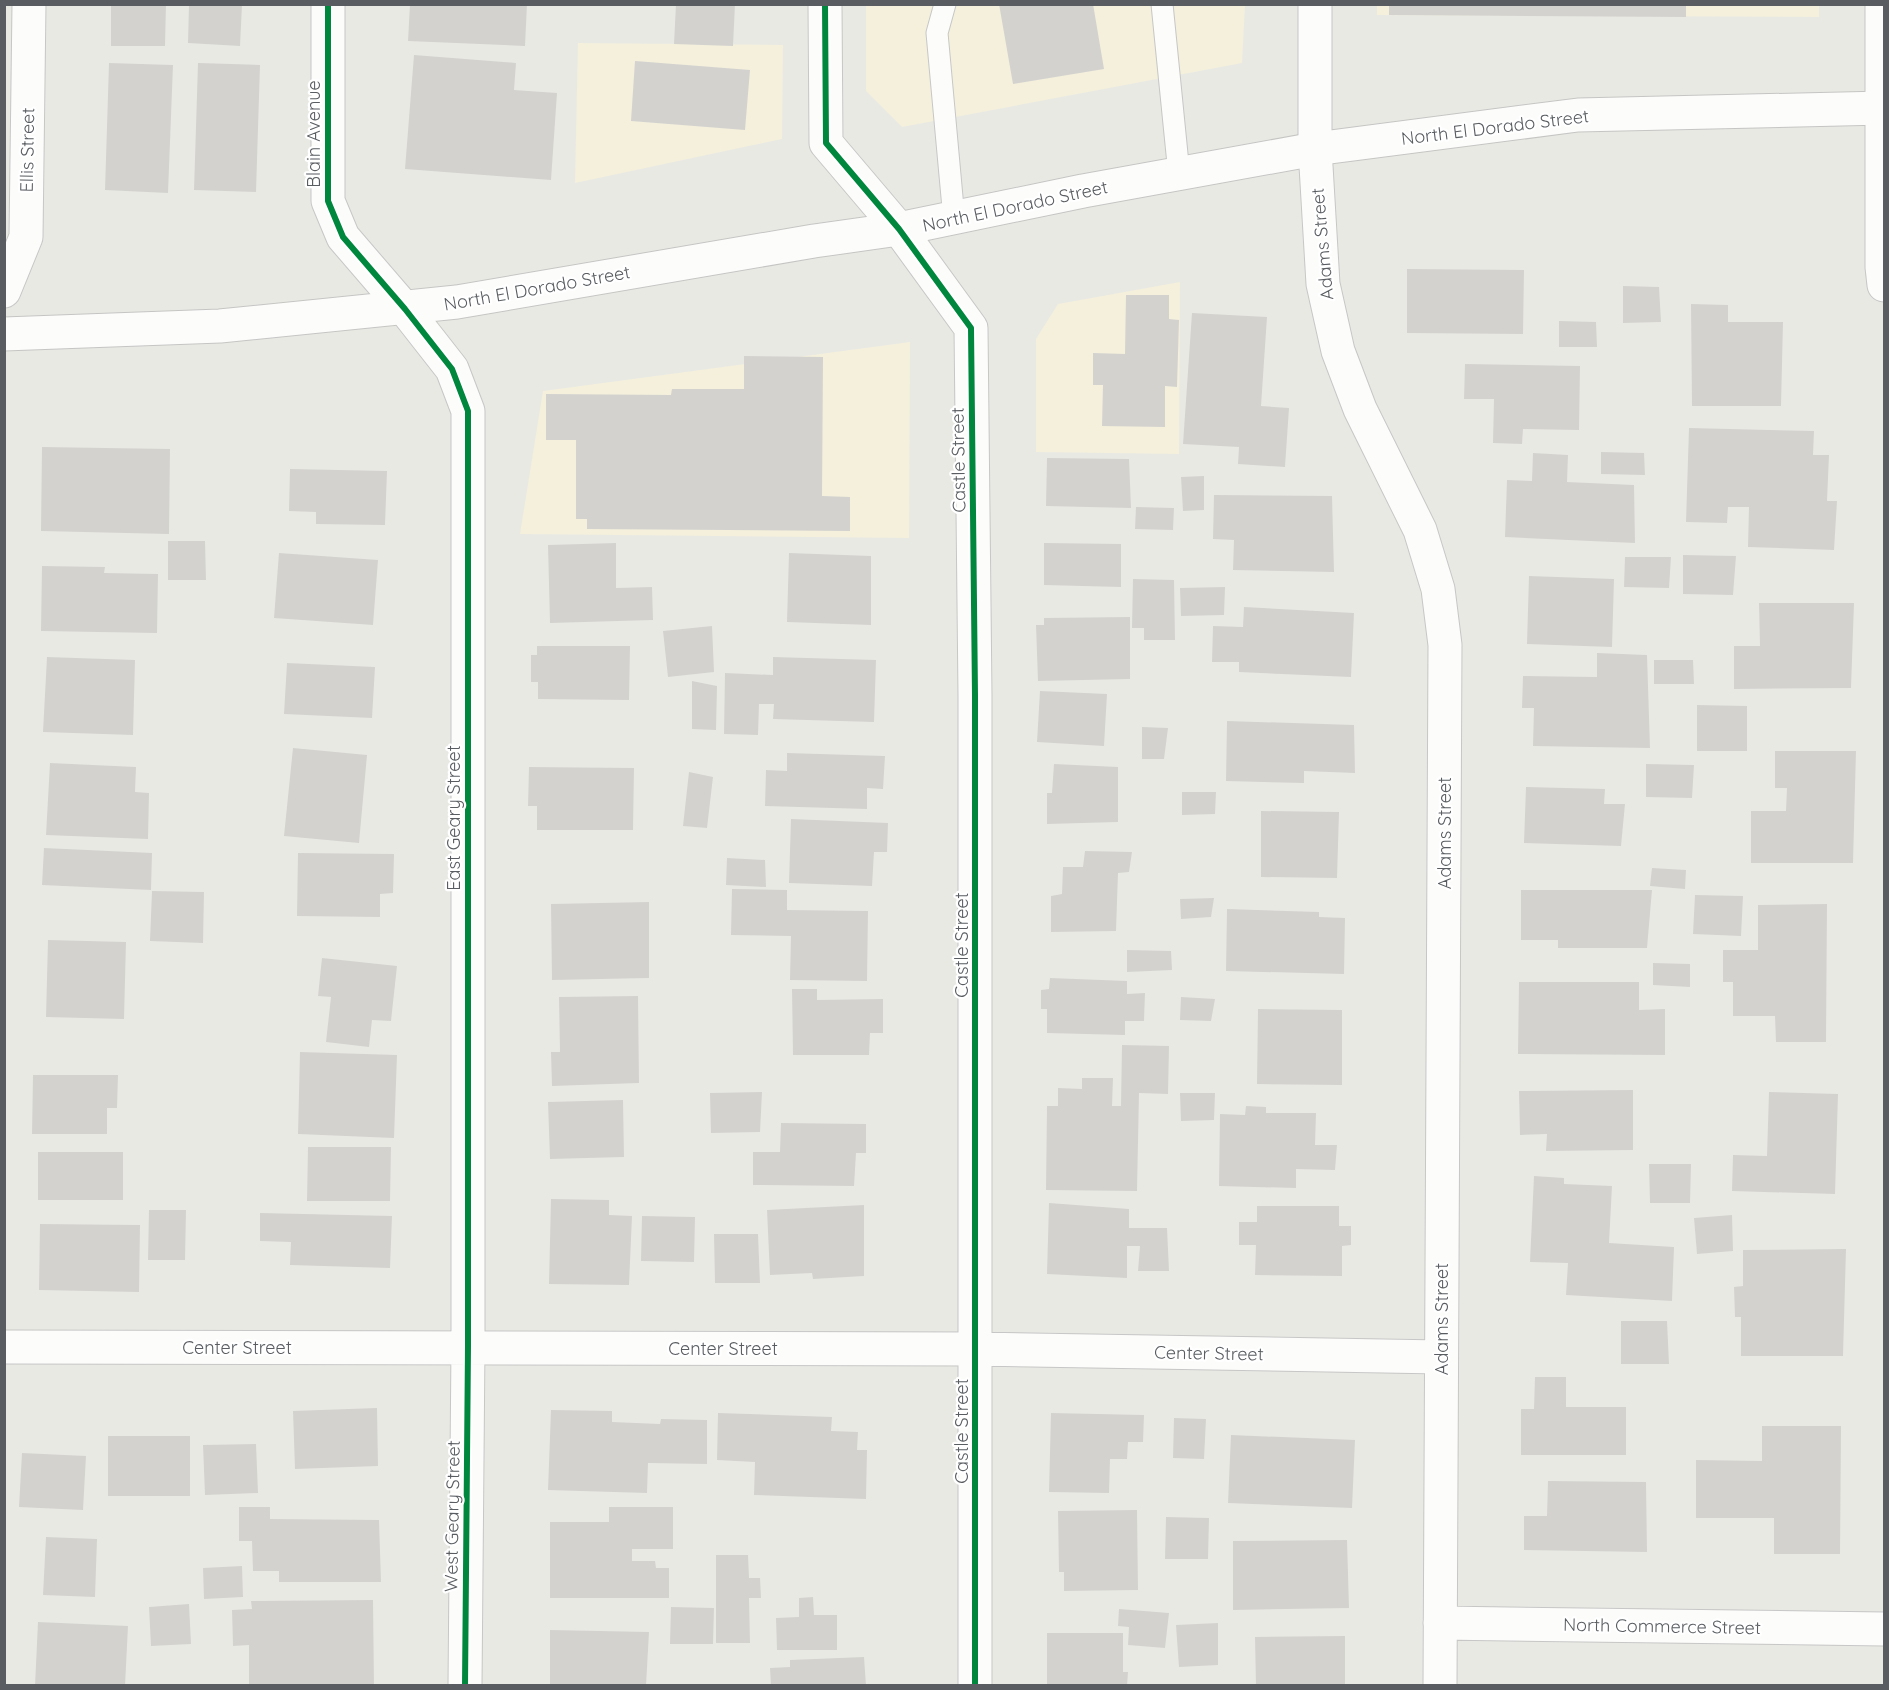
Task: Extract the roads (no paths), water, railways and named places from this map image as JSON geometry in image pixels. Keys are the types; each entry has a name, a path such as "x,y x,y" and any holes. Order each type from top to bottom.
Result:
{"street":[{"name":"Ellis Street","path":"4,291 26,237 29,4"},
{"name":"Blain Avenue","path":"328,4 328,201 343,237 405,309"},
{"name":"Castle Street","path":"825,4 826,143 899,229 971,328 975,695 975,1686"},
{"name":"Adams Street","path":"1315,4 1315,149 1321,264 1338,351 1360,410 1420,530 1438,589 1445,645 1440,1686"},
{"path":"1882,4 1882,267 1884,285"},
{"name":"North El Dorado Street","path":"4,334 220,326 405,309 899,229 1083,191 1315,149 1578,115 1883,108"},
{"name":"East Geary Street","path":"405,309 452,369 468,411 468,1346"},
{"name":"Center Street","path":"4,1347 468,1346 976,1349 1441,1357"},
{"name":"West Geary Street","path":"465,1686 468,1346"},
{"name":"North Commerce Street","path":"1440,1623 1884,1629"}],"lane":[{"path":"945,4 937,33 954,219"},
{"path":"1162,4 1179,174"}]}
